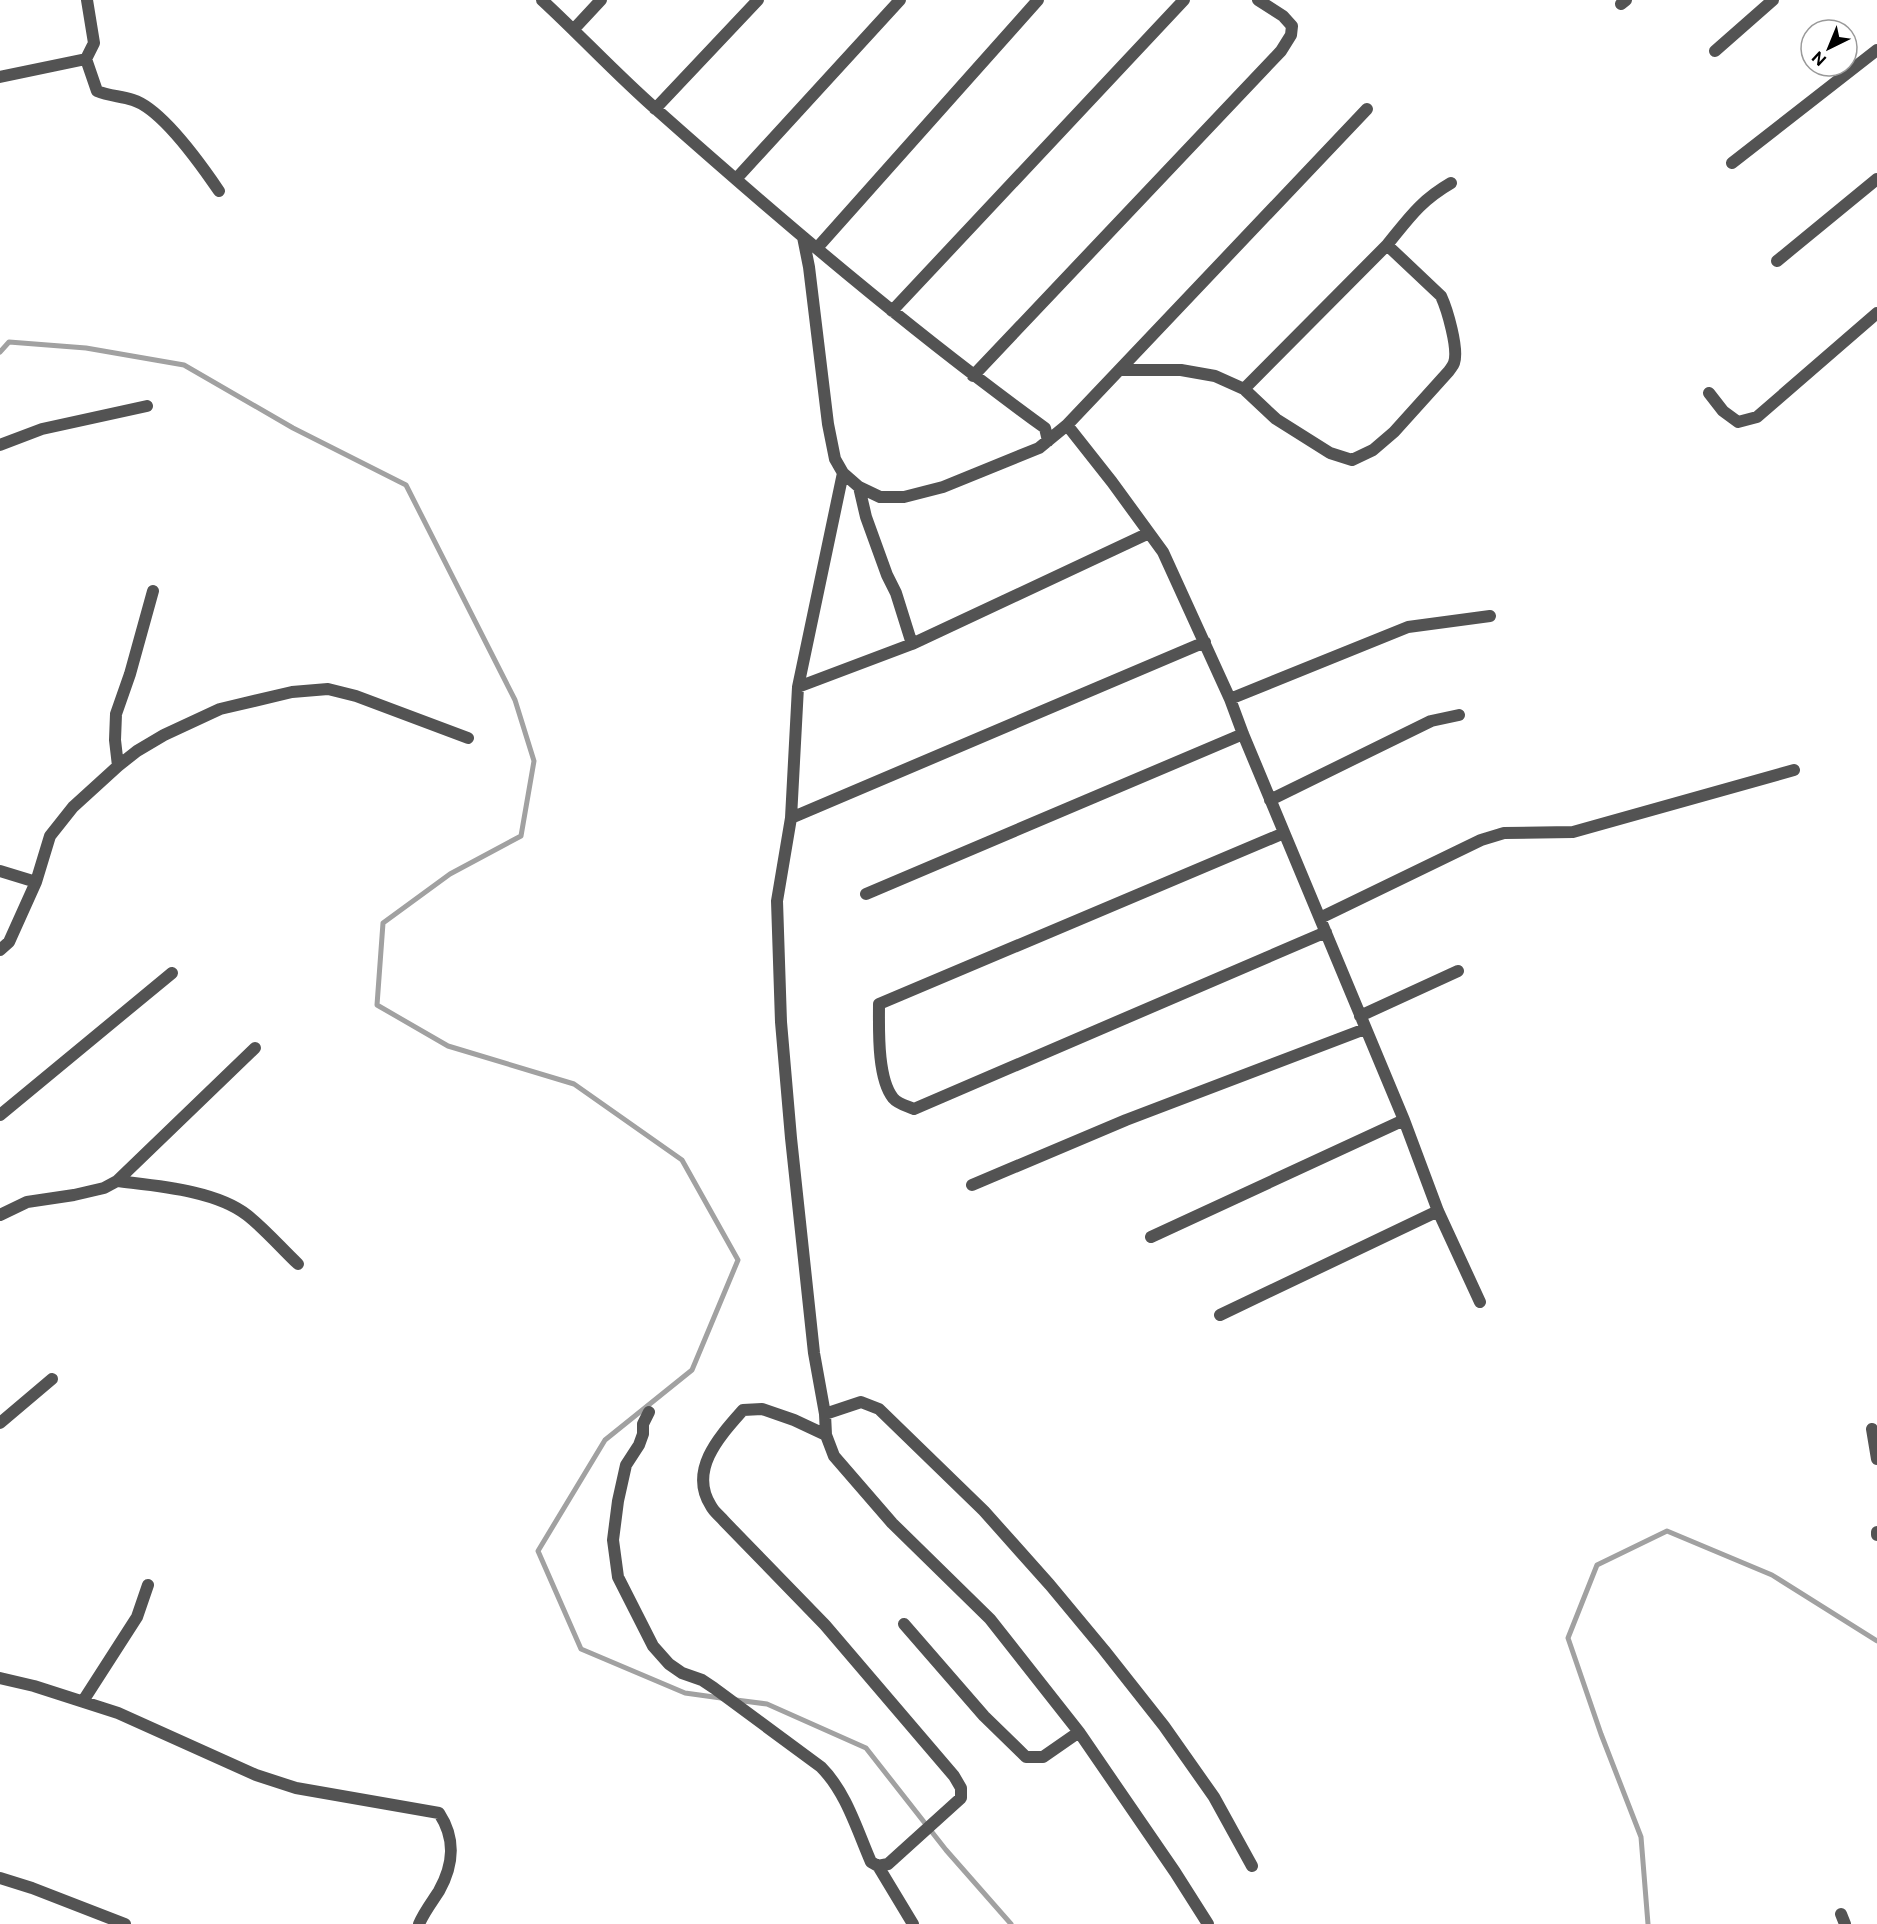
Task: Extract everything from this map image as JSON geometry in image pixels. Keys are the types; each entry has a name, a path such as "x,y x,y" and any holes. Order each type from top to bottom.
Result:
{"street":[{"path":"87,0 94,43 86,59 97,91 134,100 149,109 192,152 219,190"},
{"path":"542,0 655,109 892,311 1045,428 1048,441"},
{"path":"574,29 601,0"},
{"path":"655,109 758,0"},
{"path":"736,178 900,0"},
{"path":"817,248 1038,0"},
{"path":"892,311 1184,0"},
{"path":"973,375 1281,51 1291,35 1292,26 1283,16 1258,0"},
{"path":"1715,51 1773,0"},
{"path":"1732,163 1877,50"},
{"path":"0,77 86,59"},
{"path":"803,237 809,267 828,424 835,459 843,473 859,487 880,497 904,497 965,479 1039,448 1048,441 1067,425 1121,369 1367,109"},
{"path":"1777,261 1877,179"},
{"path":"1244,390 1387,245 1419,205 1451,183"},
{"path":"1121,369 1181,370 1215,376 1244,390 1276,418 1330,453 1352,460 1373,450 1394,432 1455,362 1446,307 1441,296 1387,245"},
{"path":"1709,393 1724,411 1738,422 1758,417 1877,314"},
{"path":"0,445 42,429 147,406"},
{"path":"1067,425 1163,552 1230,699 1404,1120 1438,1211 1480,1302"},
{"path":"843,473 798,687 791,818 777,901 781,1022 792,1149 814,1353 825,1414 826,1435 834,1456 892,1523 990,1619 1078,1732 1175,1872 1208,1924"},
{"path":"859,487 866,517 896,593 912,644"},
{"path":"798,687 912,644 1149,532"},
{"path":"118,766 115,740 116,714 130,674 153,591"},
{"path":"1230,699 1408,627 1490,616"},
{"path":"791,818 1205,642"},
{"path":"0,950 9,942 36,882 50,836 74,807 137,751 164,735 220,709 292,692 328,689 357,696 468,738"},
{"path":"1270,800 1431,721 1459,715"},
{"path":"866,894 1243,734"},
{"path":"1320,918 1481,840 1504,833 1573,832 1794,770"},
{"path":"1284,833 879,1004 879,1044 886,1082 893,1098 914,1108 1326,932"},
{"path":"0,871 36,882"},
{"path":"1360,1016 1458,971"},
{"path":"0,1115 172,973"},
{"path":"972,1185 1126,1120 1365,1029"},
{"path":"0,1215 27,1202 104,1188 117,1180 255,1047"},
{"path":"1151,1237 1404,1120"},
{"path":"117,1180 187,1191 228,1204 247,1215 298,1264"},
{"path":"1220,1315 1438,1211"},
{"path":"0,1423 52,1379"},
{"path":"825,1414 861,1402 879,1409 984,1511 1058,1594 1164,1726 1214,1797 1252,1866"},
{"path":"826,1435 794,1420 762,1409 743,1410 715,1443 704,1466 704,1487 710,1505 825,1624 954,1776 961,1788 961,1798 883,1865"},
{"path":"649,1412 643,1424 643,1434 639,1445 626,1465 613,1540 618,1577 653,1646 669,1664 714,1688 821,1767 840,1792 871,1862 883,1865 913,1924"},
{"path":"1872,1429 1877,1459"},
{"path":"83,1701 137,1617 148,1585"},
{"path":"904,1624 984,1716 1026,1757 1042,1757 1078,1732"},
{"path":"0,1678 34,1686 118,1713 256,1775 296,1788 438,1814 448,1827 451,1846 449,1867 440,1888 419,1924"},
{"path":"0,1878 125,1924"}],"waterway":[{"path":"0,352 9,342 86,348 184,365 293,428 406,485 515,700 534,761 521,836 450,874 383,923 377,1005 448,1046 574,1084 682,1160 738,1260 692,1370 605,1440 538,1551 581,1649 685,1693 721,1698"},
{"path":"1648,1924 1641,1837 1601,1734 1568,1638 1597,1565 1667,1531 1772,1575 1877,1641"},
{"path":"736,1700 767,1704 866,1748 946,1850 1011,1924"}]}
